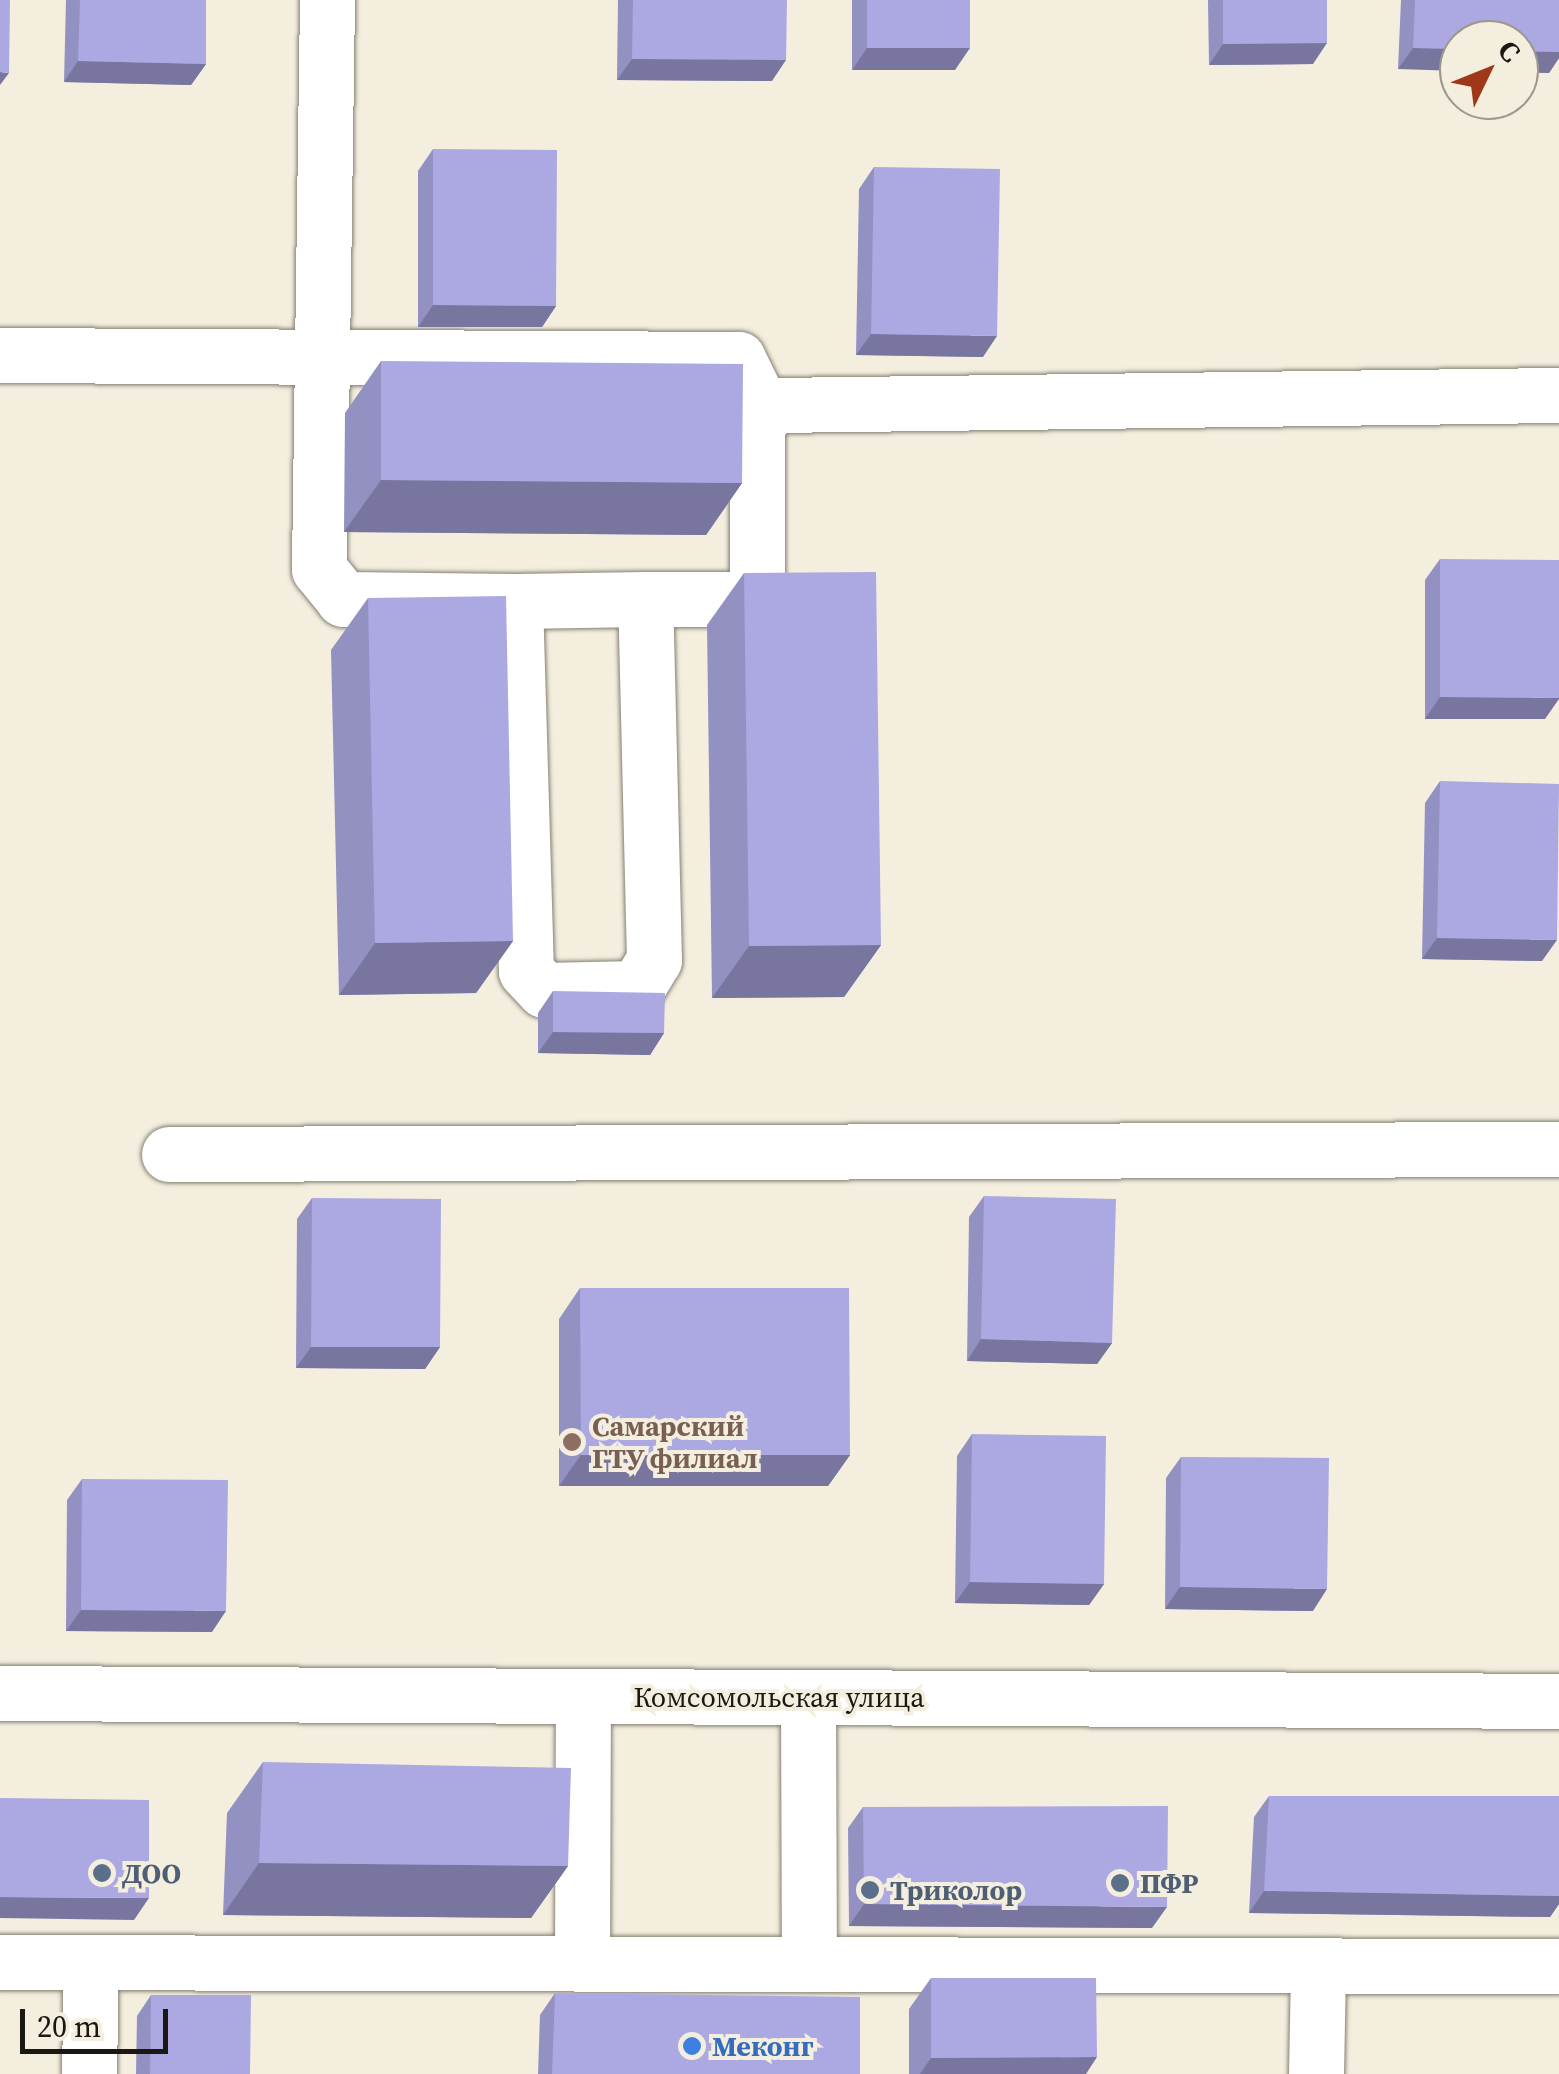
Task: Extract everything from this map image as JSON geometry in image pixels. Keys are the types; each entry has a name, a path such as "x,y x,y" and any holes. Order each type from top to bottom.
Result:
{"street":[{"path":"327,0 319,569 343,598 741,599 756,584 756,425 773,405 1559,395"},
{"path":"0,355 738,358 765,414"},
{"path":"514,601 526,970 544,990 637,988 654,960 645,599"},
{"path":"168,1154 1559,1149"},
{"name":"Комсомольская улица","path":"0,1693 1559,1701"},
{"path":"582,1963 583,1696"},
{"path":"808,1698 809,1964"},
{"path":"0,1962 1559,1966"},
{"path":"89,2074 91,1962"},
{"path":"1316,2074 1318,1965"}],"building":[{"path":"0,0 10,0 9,73 0,72"},
{"path":"80,0 206,0 206,64 78,61"},
{"path":"633,0 787,0 786,60 632,59"},
{"path":"867,0 970,0 970,48 867,48"},
{"path":"1223,0 1327,0 1327,43 1223,44"},
{"path":"1415,0 1559,0 1559,52 1539,52 1539,20 1439,20 1439,49 1413,48"},
{"path":"433,149 557,150 556,306 433,305"},
{"path":"874,167 1000,169 997,336 871,334"},
{"path":"381,361 743,364 742,483 381,480"},
{"path":"1440,559 1559,560 1559,698 1440,697"},
{"path":"876,572 881,945 749,946 744,573"},
{"path":"506,596 513,941 375,943 368,598"},
{"path":"1440,781 1559,784 1557,940 1437,938"},
{"path":"553,991 665,993 664,1033 553,1032"},
{"path":"984,1196 1116,1199 1112,1343 981,1339"},
{"path":"312,1198 441,1199 440,1347 311,1347"},
{"path":"580,1288 849,1288 850,1455 581,1455"},
{"path":"972,1434 1106,1436 1104,1584 970,1582"},
{"path":"1181,1457 1329,1458 1327,1589 1180,1587"},
{"path":"82,1479 228,1480 226,1611 81,1610"},
{"path":"263,1762 571,1768 568,1866 259,1863"},
{"path":"1269,1796 1559,1796 1559,1896 1264,1891"},
{"path":"0,1798 149,1800 149,1898 0,1897"},
{"path":"1168,1806 1167,1907 864,1904 863,1807"},
{"path":"931,1978 1096,1978 1097,2057 931,2058"},
{"name":"Меконг","path":"555,1993 860,1997 860,2074 552,2074"},
{"path":"151,1995 251,1995 250,2074 150,2074"}],"place":[{"name":"Самарский ГТУ филиал","path":"572,1442"},
{"name":"ДОО","path":"102,1873"},
{"name":"ПФР","path":"1120,1883"},
{"name":"Триколор","path":"870,1890"},
{"name":"Меконг","path":"692,2046"}]}
